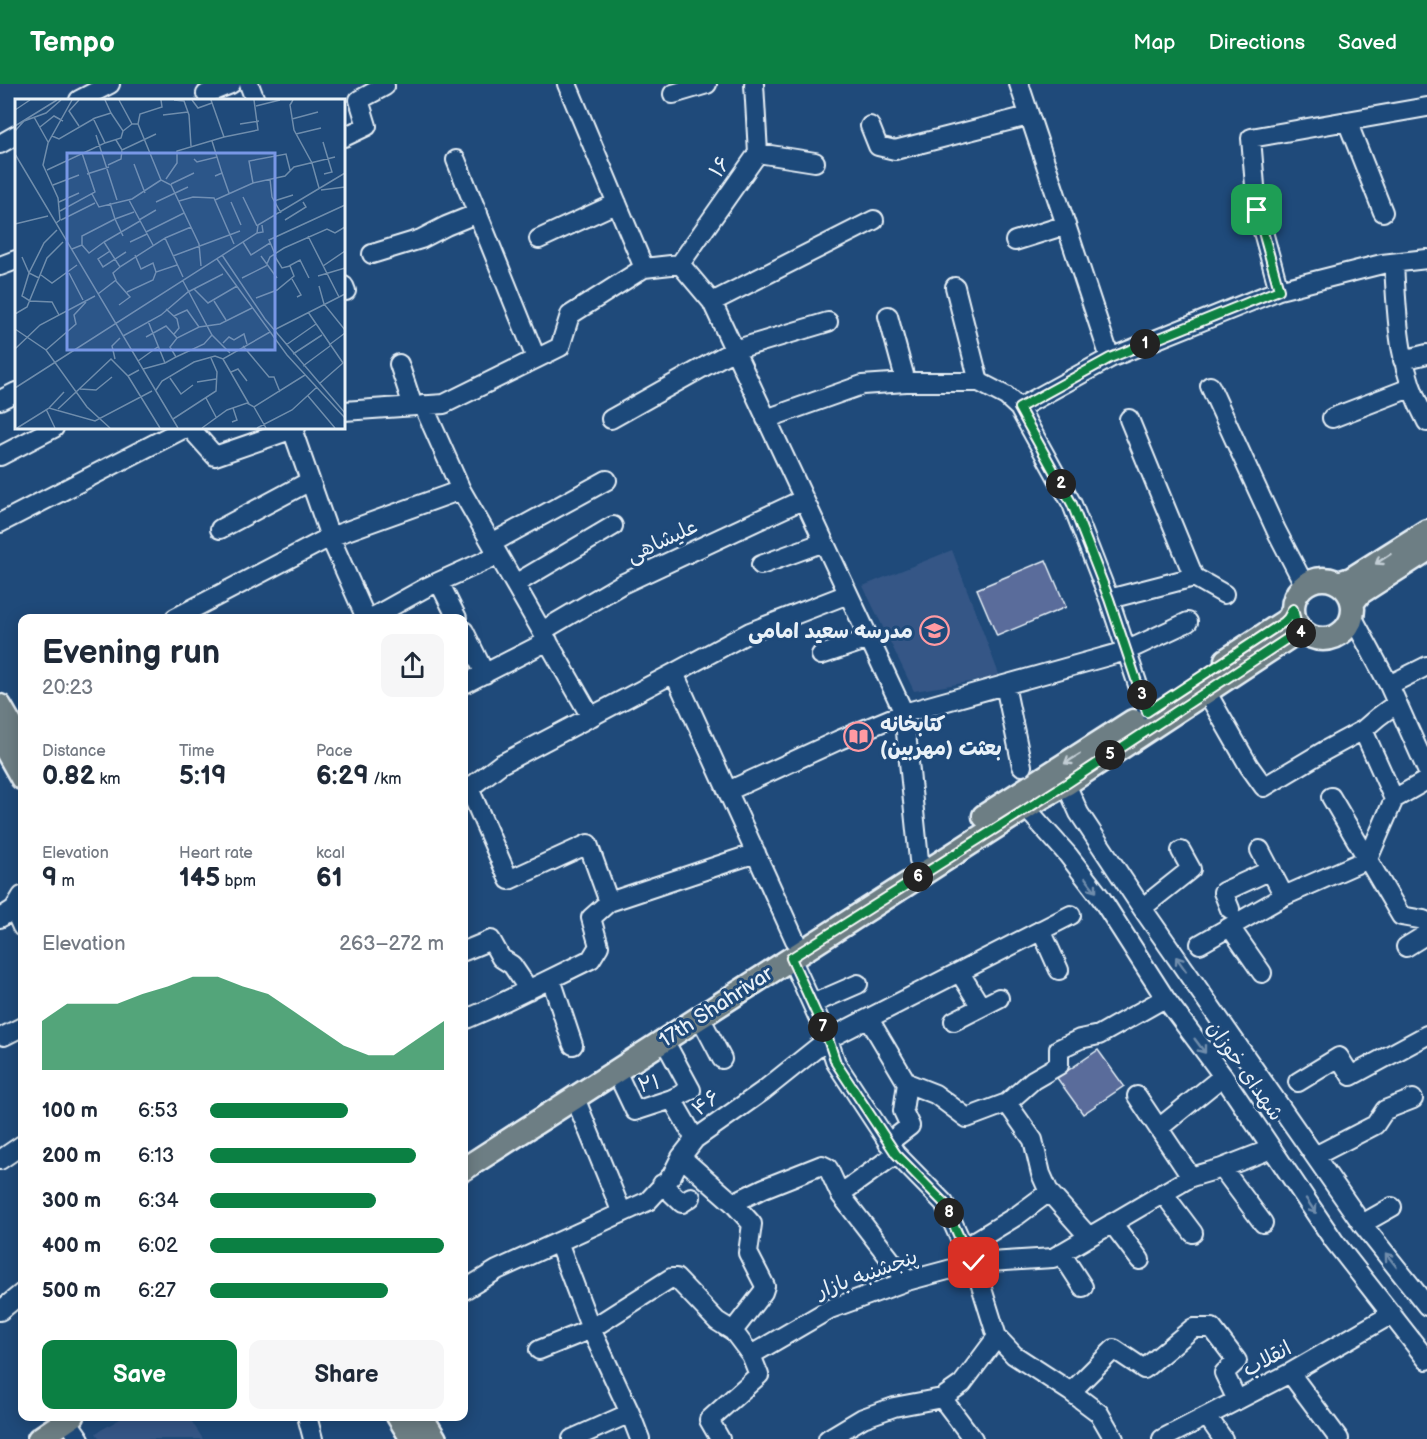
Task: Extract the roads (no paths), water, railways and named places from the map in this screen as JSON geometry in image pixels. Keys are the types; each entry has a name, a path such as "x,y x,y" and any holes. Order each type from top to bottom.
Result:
{"main road":[{"path":"1338,583 1351,579 1427,531"},
{"path":"1353,610 1347,590 1338,583 1320,579 1305,586 1296,596 1293,609 1297,625 1303,633 1312,638 1332,639 1348,627 1360,593 1427,550"},
{"name":"17th Shahrivar","path":"468,1166 700,1017 919,860 1284,622 1293,609"},
{"name":"17th Shahrivar","path":"468,1152 793,949 1066,784 1291,636 1303,633"},
{"path":"0,706 18,737"},
{"path":"0,740 18,771"},
{"path":"39,1439 66,1421"},
{"path":"401,1421 412,1439"},
{"path":"424,1421 435,1439"}],"street":[{"path":"206,94 231,84"},
{"path":"249,84 255,99"},
{"path":"345,136 367,126 359,99 385,86 384,84"},
{"path":"567,84 644,268"},
{"path":"673,94 707,84"},
{"name":"۱۶","path":"680,264 758,153 754,84"},
{"path":"1019,84 1110,358"},
{"path":"82,99 106,91"},
{"path":"1279,290 1257,210 1251,138 1427,107"},
{"path":"870,126 878,146 896,150 1029,116"},
{"path":"1347,121 1383,213"},
{"path":"0,144 15,136"},
{"path":"758,153 815,162"},
{"path":"456,160 537,358"},
{"path":"539,239 617,203"},
{"path":"372,254 421,239 478,213"},
{"path":"712,302 874,220"},
{"path":"1015,242 1066,225"},
{"path":"1019,408 1110,358 1279,290 1394,262 1427,259"},
{"path":"0,266 15,260"},
{"path":"1394,262 1397,328 1403,360 1410,388 1426,417"},
{"path":"345,411 444,404 560,347 570,315 644,268 680,264 712,302 904,713 919,860"},
{"path":"955,287 979,382"},
{"path":"888,316 906,382"},
{"path":"611,419 734,350 828,322"},
{"path":"1403,360 1427,354"},
{"path":"399,364 461,490 591,717"},
{"path":"766,419 862,385 906,382 979,382 1006,396 1019,408 1072,504 1109,599 1147,712"},
{"path":"1210,386 1276,530 1305,586"},
{"path":"1332,418 1410,388"},
{"path":"0,400 15,392"},
{"path":"1129,419 1194,577 1224,594"},
{"path":"0,456 52,429"},
{"path":"0,523 183,429"},
{"path":"191,429 215,456 291,429"},
{"path":"294,429 330,537 366,614"},
{"path":"376,614 439,582 607,480"},
{"path":"220,529 310,481"},
{"path":"183,614 330,537 461,490"},
{"name":"علیشاهی","path":"468,682 545,636 622,584 804,499"},
{"path":"515,584 613,526"},
{"path":"761,565 824,542"},
{"path":"1109,599 1194,577"},
{"path":"439,582 455,614"},
{"path":"468,789 501,764 750,632 848,594"},
{"path":"1200,944 1230,918 1368,859 1394,799 1425,783 1397,703 1353,610"},
{"path":"728,791 904,713 1126,651 1188,622"},
{"path":"468,639 485,674"},
{"path":"821,655 869,639"},
{"path":"1389,685 1427,666"},
{"path":"674,673 756,854 836,1063 892,1149 944,1203 969,1255 997,1337 1014,1355 1099,1413 1113,1439"},
{"path":"1005,685 1022,766"},
{"path":"1206,691 1249,766 1264,787 1364,730 1377,717 1397,703"},
{"path":"1364,730 1394,799"},
{"name":"شهدای خوزان","path":"1066,784 1079,813 1142,908 1362,1224 1425,1302"},
{"path":"468,794 509,880 588,844 609,902"},
{"path":"1331,796 1401,916 1426,924 1406,947"},
{"name":"شهدای خوزان","path":"1026,808 1068,855 1101,898 1165,998 1223,1076 1334,1241 1427,1360"},
{"path":"1068,855 1096,838"},
{"path":"1260,850 1284,896"},
{"path":"1142,908 1191,869 1181,851"},
{"path":"468,1017 591,959 599,946 591,918 609,902 756,854"},
{"path":"1262,973 1230,918 1223,892 1271,870"},
{"name":"۴۶","path":"558,1242 648,1201 672,1175 681,1157 695,1139 763,1092 828,1039 1071,915"},
{"path":"1041,930 1059,970"},
{"path":"468,949 491,940 501,958 512,965 529,990"},
{"path":"960,973 981,1007"},
{"path":"551,979 573,1045"},
{"path":"812,1004 858,984"},
{"path":"954,1021 999,998"},
{"path":"869,1018 907,1083 935,1094 967,1118 1007,1102 1033,1080 1059,1065 1059,1049 1080,1039 1098,1035 1165,998"},
{"path":"700,1017 722,1059"},
{"path":"4,1036 18,1029"},
{"path":"1298,1082 1339,1057 1351,1076 1427,1035"},
{"path":"664,1040 691,1090 672,1099"},
{"name":"۲۱","path":"616,1071 635,1111 672,1099 695,1139"},
{"path":"1159,1128 1223,1076"},
{"path":"840,1194 892,1149 910,1126 903,1111 907,1083"},
{"path":"1137,1095 1191,1177"},
{"path":"575,1098 622,1213"},
{"path":"1315,1156 1375,1125 1385,1110 1413,1099"},
{"path":"1007,1102 1033,1140 1041,1174 1049,1192 1089,1237"},
{"path":"0,1160 18,1148"},
{"name":"پنجشنبه بازار","path":"751,1355 830,1309 969,1255 1053,1258 1191,1177 1271,1149"},
{"path":"681,1157 733,1203 752,1224 748,1252 765,1286 763,1292 733,1331"},
{"path":"733,1203 822,1165 828,1168 840,1194 907,1281"},
{"path":"1221,1168 1263,1223"},
{"path":"662,1184 682,1203 691,1197"},
{"path":"969,1255 1049,1192"},
{"path":"1163,1193 1193,1233"},
{"path":"1362,1224 1392,1207"},
{"path":"1112,1223 1140,1260"},
{"path":"468,1288 497,1270 558,1242 591,1329 640,1439"},
{"path":"1061,1253 1083,1287"},
{"path":"539,1350 591,1329 671,1278 676,1278 717,1321 733,1331 751,1355 759,1375 709,1420 720,1439"},
{"path":"0,1311 18,1296"},
{"name":"انقلاب","path":"1162,1439 1290,1373 1392,1314"},
{"path":"1071,1392 1114,1349 1144,1369 1193,1328 1212,1328 1238,1361 1224,1373 1237,1400"},
{"path":"828,1439 863,1418 894,1407 942,1398 962,1384 997,1337"},
{"path":"1290,1373 1339,1439"},
{"path":"942,1398 974,1439"},
{"path":"572,1439 630,1413"},
{"path":"1207,1416 1223,1439"},
{"path":"71,1421 80,1439"},
{"path":"308,1421 313,1439"}],"place":[{"name":"مدرسه سعید امامی","path":"934,631"},
{"name":"کتابخانه بعثت (مهربین)","path":"859,736"}]}
